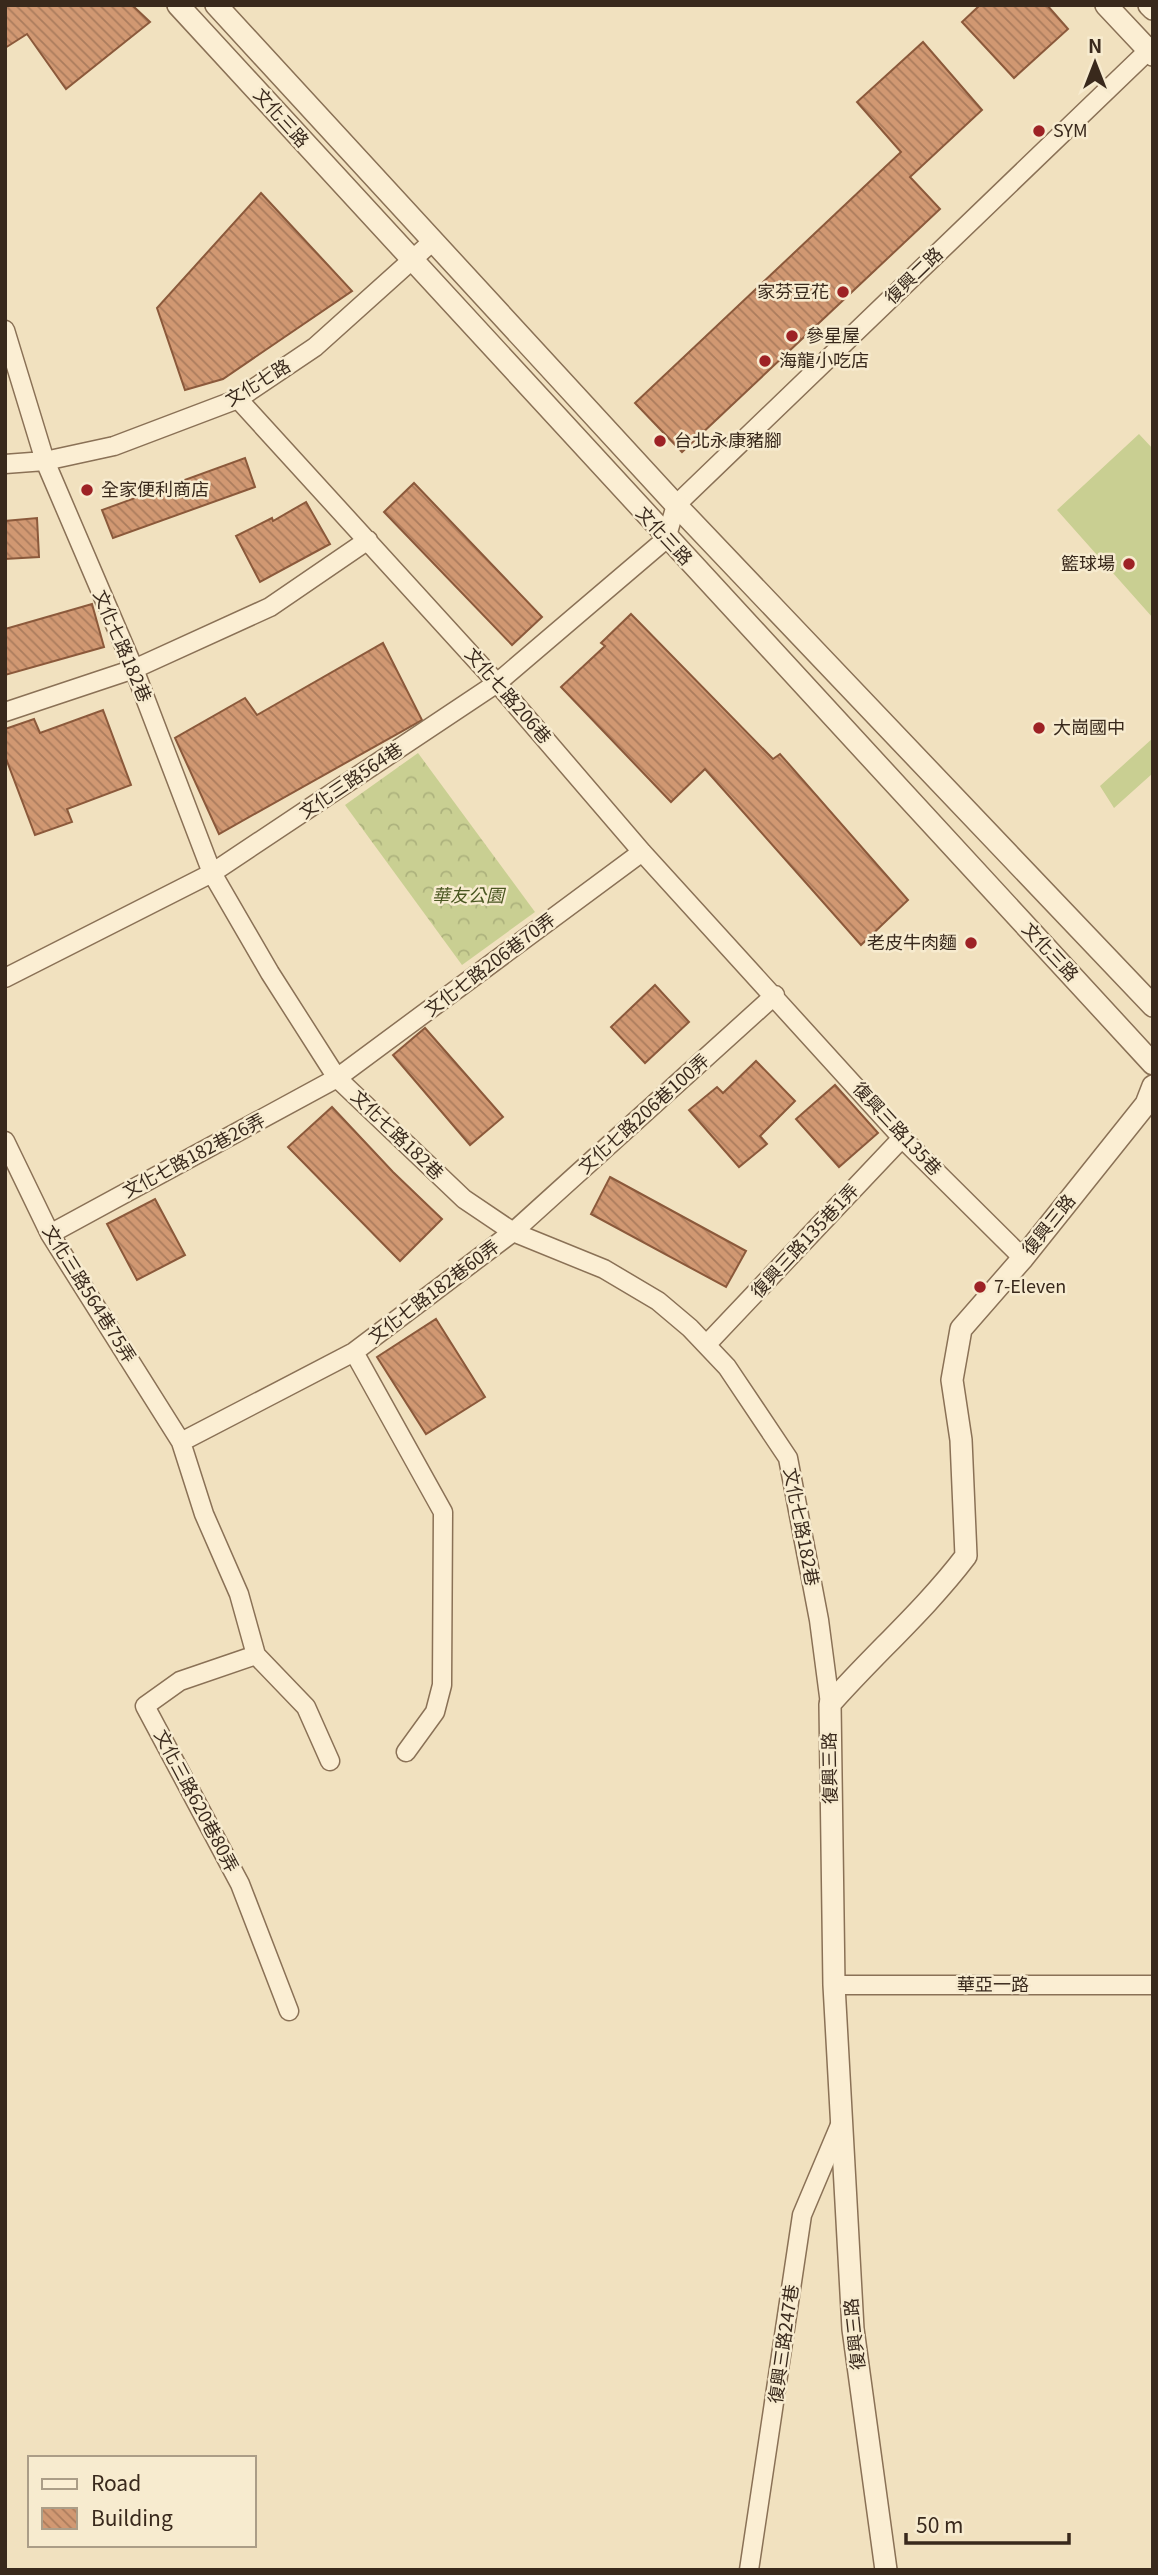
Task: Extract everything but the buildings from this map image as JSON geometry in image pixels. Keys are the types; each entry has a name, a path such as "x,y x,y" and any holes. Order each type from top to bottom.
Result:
{"street":[{"name":"文化三路","path":"178,5 1153,1064"},
{"name":"文化三路","path":"216,5 676,505 1153,1006"},
{"path":"1106,5 1151,50"},
{"name":"復興二路","path":"676,505 1151,50"},
{"name":"文化七路","path":"5,464 45,461 114,446 238,399 316,348 433,241"},
{"name":"文化七路182巷","path":"5,330 45,461 134,669 212,873 270,973 337,1078 464,1199 513,1232 604,1269 658,1301 707,1344 740,1386 788,1458 808,1558 830,1704"},
{"name":"文化七路206巷","path":"238,399 497,683 642,852 775,995"},
{"path":"666,538 676,505"},
{"name":"文化三路564巷","path":"5,978 212,873 497,683 666,538"},
{"path":"5,712 134,669 270,607 368,540"},
{"name":"文化七路206巷70弄","path":"337,1078 642,852"},
{"name":"復興三路135巷","path":"775,995 902,1138 1023,1258"},
{"name":"文化七路206巷100弄","path":"513,1232 775,995"},
{"name":"文化七路182巷26弄","path":"50,1234 337,1078"},
{"name":"復興三路","path":"886,2570 853,2329 834,1985 830,1704 874,1654 938,1593 966,1556 962,1464 952,1380 961,1329 1023,1258 1146,1104 1153,1086"},
{"name":"復興三路135巷1弄","path":"707,1344 902,1138"},
{"name":"文化三路564巷75弄","path":"5,1141 50,1234 181,1442"},
{"name":"文化七路182巷60弄","path":"354,1352 513,1232"},
{"path":"330,1761 306,1707 256,1655 239,1594 204,1514 181,1442 354,1352 443,1512 442,1685 435,1712 406,1752"},
{"name":"文化三路620巷80弄","path":"256,1655 180,1681 145,1706 240,1884 289,2011"},
{"name":"華亞一路","path":"834,1985 1153,1985"},
{"name":"復興三路247巷","path":"749,2570 802,2216 841,2125"}],"green space":[{"name":"籃球場","path":"1139,434 1153,449 1153,618 1057,510"},
{"path":"1153,738 1153,773 1114,808 1100,786"},
{"name":"華友公園","path":"418,753 535,912 462,965 345,805"}],"place":[{"name":"SYM","path":"1039,131"},
{"name":"家芬豆花","path":"843,292"},
{"name":"參星屋","path":"792,336"},
{"name":"海龍小吃店","path":"765,361"},
{"name":"台北永康豬腳","path":"660,441"},
{"name":"全家便利商店","path":"87,490"},
{"name":"籃球場","path":"1129,564"},
{"name":"大崗國中","path":"1039,728"},
{"name":"老皮牛肉麵","path":"971,943"},
{"name":"7-Eleven","path":"980,1287"}]}
